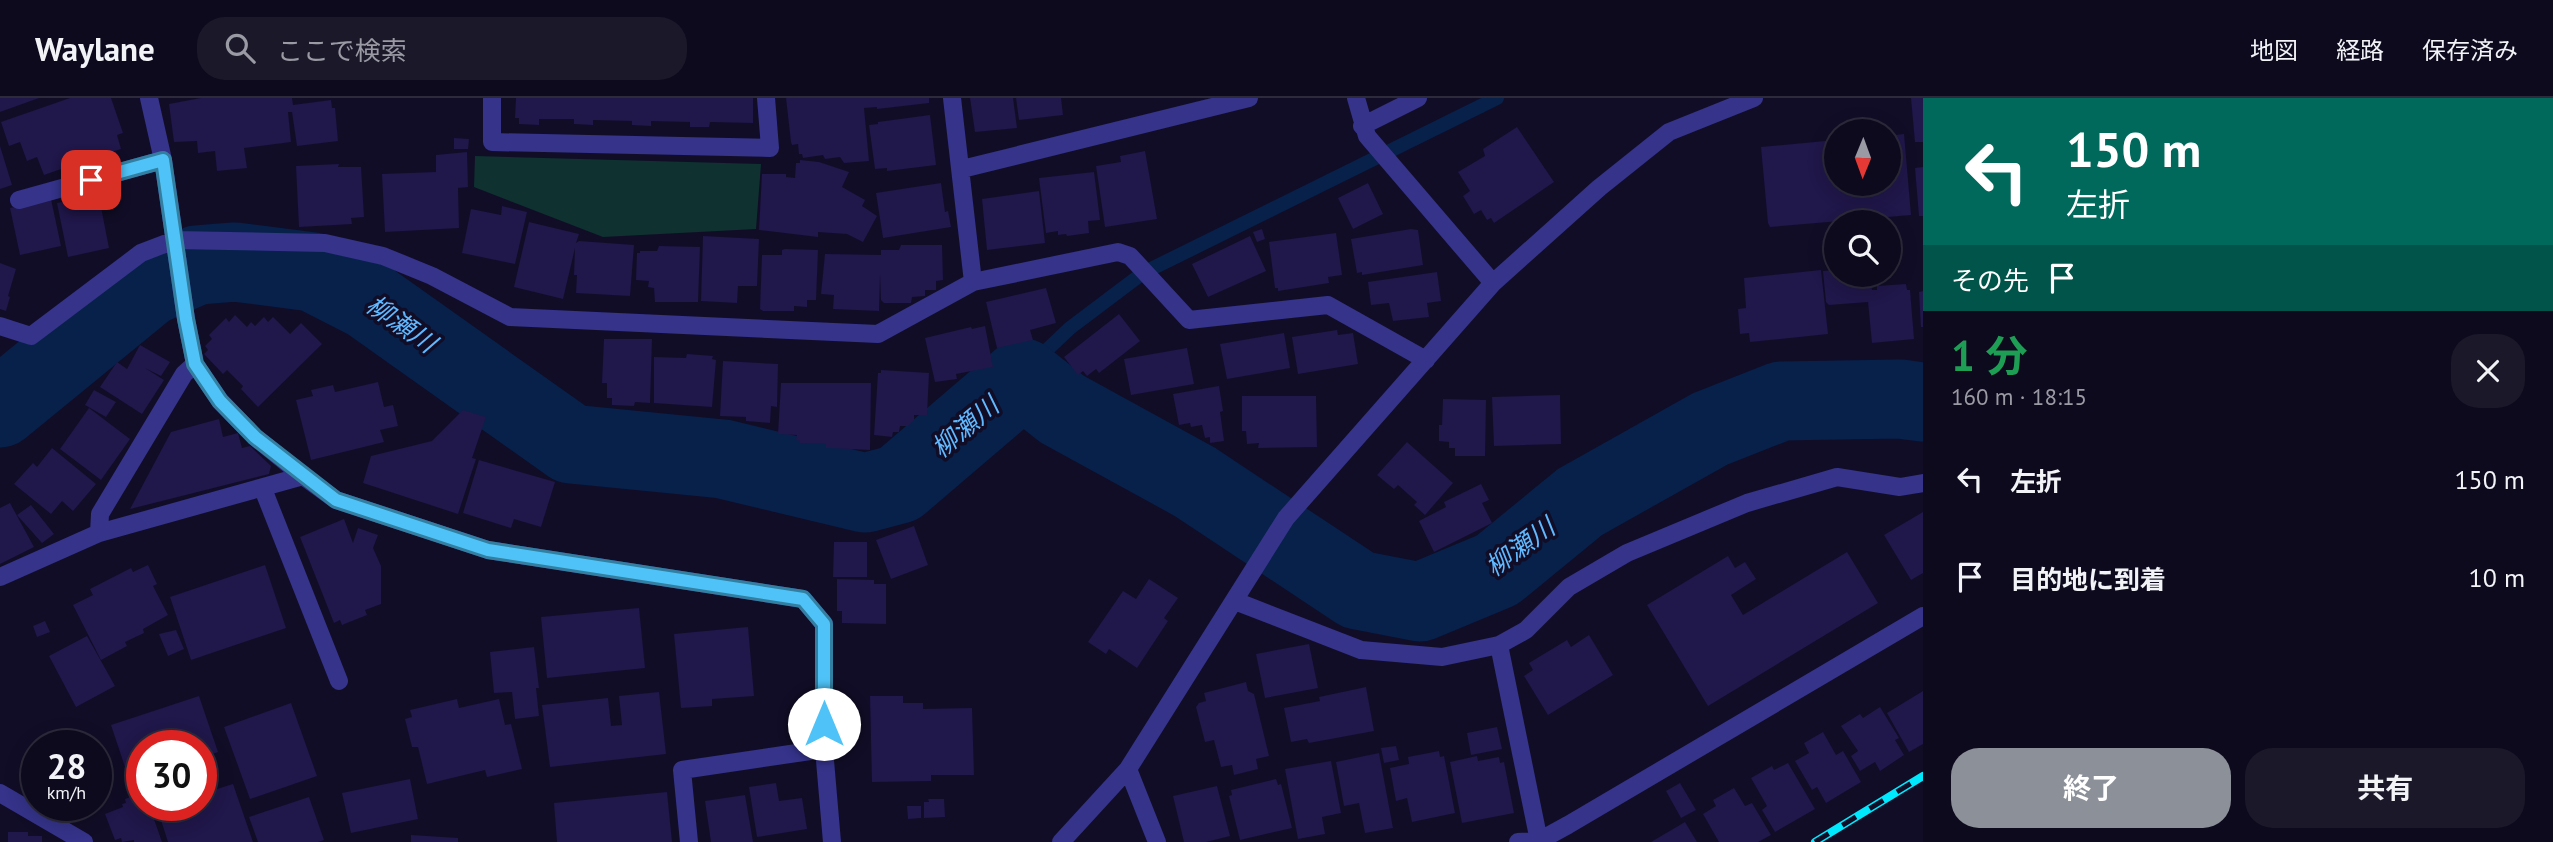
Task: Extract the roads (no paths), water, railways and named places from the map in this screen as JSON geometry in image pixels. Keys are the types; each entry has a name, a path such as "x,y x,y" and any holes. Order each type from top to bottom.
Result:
{"street":[{"path":"149,98 163,160 195,364 220,401 255,437 336,500 488,550 803,599 824,624 824,750 832,842"},
{"path":"492,98 492,142 770,148 766,98"},
{"path":"952,98 973,282"},
{"path":"1356,98 1364,131 1493,283"},
{"path":"1364,131 1418,98"},
{"path":"1061,842 1128,769 1286,518 1493,283 1599,188 1669,132 1755,98"},
{"path":"962,169 1242,99"},
{"path":"19,200 163,160"},
{"path":"0,327 31,336 141,253 175,240 325,243 383,256 432,276 510,317 878,334 973,282 1118,252 1130,256 1189,320 1328,305 1426,360"},
{"path":"99,533 100,514 184,374 195,364"},
{"path":"0,577 99,533 303,476"},
{"path":"1235,601 1361,650 1442,657 1499,645 1526,630 1569,587 1628,553 1747,503 1838,477 1900,487 1923,483"},
{"path":"263,489 339,681"},
{"path":"1518,842 1539,841 1923,615"},
{"path":"1499,645 1539,841"},
{"path":"689,842 682,770 824,750"},
{"path":"1128,769 1157,842"},
{"path":"0,793 84,842"}],"waterway":[{"path":"1023,378 1030,366 1070,328 1143,273 1497,98"},
{"name":"柳瀬川","path":"0,408 149,286 197,265 235,262 313,272 368,300 571,444 723,459 865,493 899,484 1023,378 1062,409 1195,482 1358,590 1420,602 1497,570 1580,502 1710,429 1781,401 1900,399 1923,402"}],"railway":[{"path":"1815,842 1923,776"}]}
